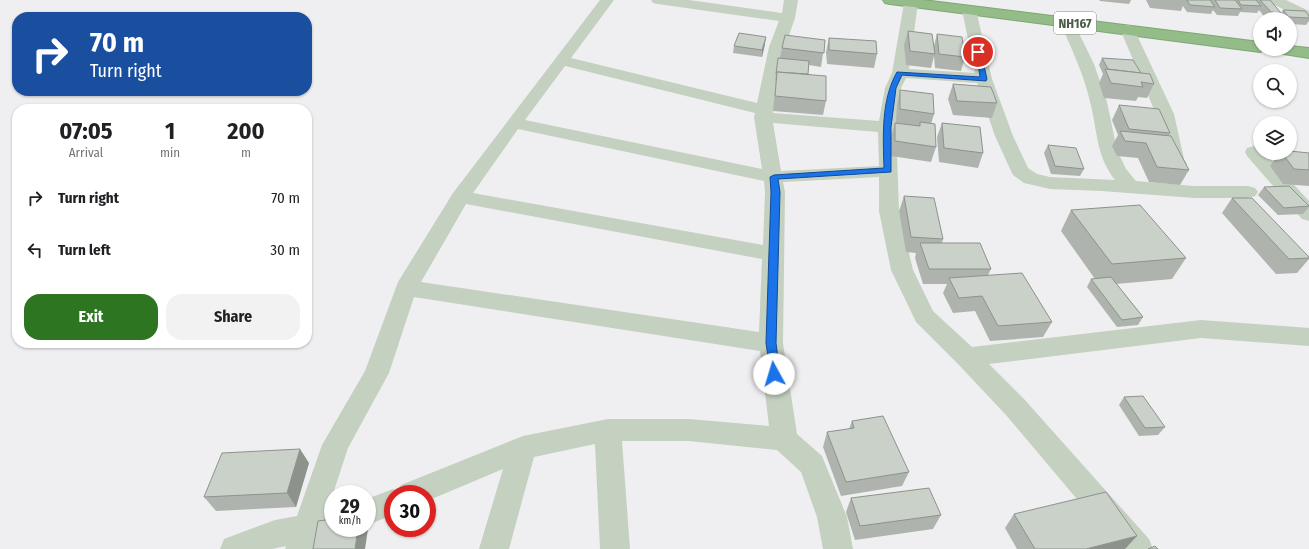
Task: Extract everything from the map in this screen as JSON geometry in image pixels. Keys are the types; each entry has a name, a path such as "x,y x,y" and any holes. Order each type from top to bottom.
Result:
{"highway":[{"name":"NH167","path":"900,1 972,5 1253,35"},
{"name":"NH167","path":"972,5 1067,22 1253,46"},
{"path":"1297,41 1309,43"},
{"path":"1297,52 1309,53"}],"street":[{"path":"235,549 275,534 313,533 335,445 356,413 377,373 406,288 460,197 607,0"},
{"path":"658,0 789,9 777,47 763,114 776,192 771,343 784,439"},
{"path":"1275,0 1309,17"},
{"path":"900,1 900,73 893,88 887,127 889,211 902,270 924,316 967,357 1015,407 1138,549"},
{"path":"972,5 984,79 1004,136 1020,172 1031,179 1050,183 1194,192 1248,192"},
{"path":"1067,22 1086,64 1098,102 1108,150 1117,170 1130,187"},
{"path":"1127,29 1165,114 1175,160 1194,192"},
{"path":"561,60 763,114 887,127"},
{"path":"900,73 984,79"},
{"path":"514,123 774,177 888,170"},
{"path":"1261,160 1309,214"},
{"path":"460,197 773,254"},
{"path":"406,288 771,343"},
{"path":"967,357 1201,329 1309,337"},
{"path":"608,430 615,549"},
{"path":"433,485 523,448 608,430 689,430 784,439 812,465 832,517 838,549"},
{"path":"494,549 523,448"}],"building":[{"path":"1187,0 1210,0 1215,7 1190,5"},
{"path":"1215,0 1235,0 1242,9 1220,8"},
{"path":"1238,0 1256,0 1261,6 1241,5"},
{"path":"1260,0 1270,0 1280,12 1271,12"},
{"path":"1283,10 1305,11 1309,18 1297,17 1297,12 1285,12"},
{"path":"908,31 932,34 935,54 910,51"},
{"path":"739,33 766,37 762,50 734,46"},
{"path":"937,34 962,37 965,57 939,54"},
{"path":"785,35 825,40 824,53 782,48"},
{"path":"829,38 876,41 877,54 829,50"},
{"path":"778,58 809,61 808,74 777,72 776,74"},
{"path":"1102,58 1133,60 1141,73 1108,69"},
{"path":"1105,69 1150,74 1154,84 1141,82 1143,87 1111,83"},
{"path":"777,72 826,76 826,101 775,96"},
{"path":"953,84 991,87 997,103 957,101"},
{"path":"900,90 933,94 934,114 900,109"},
{"path":"1119,105 1159,109 1170,133 1129,129"},
{"path":"920,122 935,124 936,147 895,141 895,123 920,126"},
{"path":"942,123 980,127 983,153 944,148"},
{"path":"1120,131 1171,136 1189,170 1157,167 1146,143 1125,141"},
{"path":"1048,145 1076,148 1084,169 1055,166"},
{"path":"1297,152 1309,153 1309,170 1294,169 1287,160 1297,160"},
{"path":"1289,186 1309,206 1284,208 1264,187"},
{"path":"904,196 934,198 943,239 911,237"},
{"path":"1232,198 1252,198 1309,258 1289,259"},
{"path":"1140,205 1186,258 1112,264 1071,210"},
{"path":"920,243 980,243 991,269 929,269"},
{"path":"1022,273 1052,322 998,326 982,296 959,298 949,278"},
{"path":"1111,277 1143,317 1122,320 1091,279"},
{"path":"1143,396 1165,427 1145,428 1124,397"},
{"path":"883,416 909,472 846,482 827,432 854,428 852,421"},
{"path":"300,449 287,493 204,497 222,453"},
{"path":"929,488 941,515 860,526 851,498"},
{"path":"1106,492 1137,536 1086,549 1035,549 1014,514"},
{"path":"324,520 324,537 357,537 355,549 313,549 318,521"},
{"path":"1155,546 1158,549 1148,549"}],"route":[{"path":"774,374 771,343 776,192 774,177 888,170 887,127 893,88 900,73 984,79 978,52"}]}
